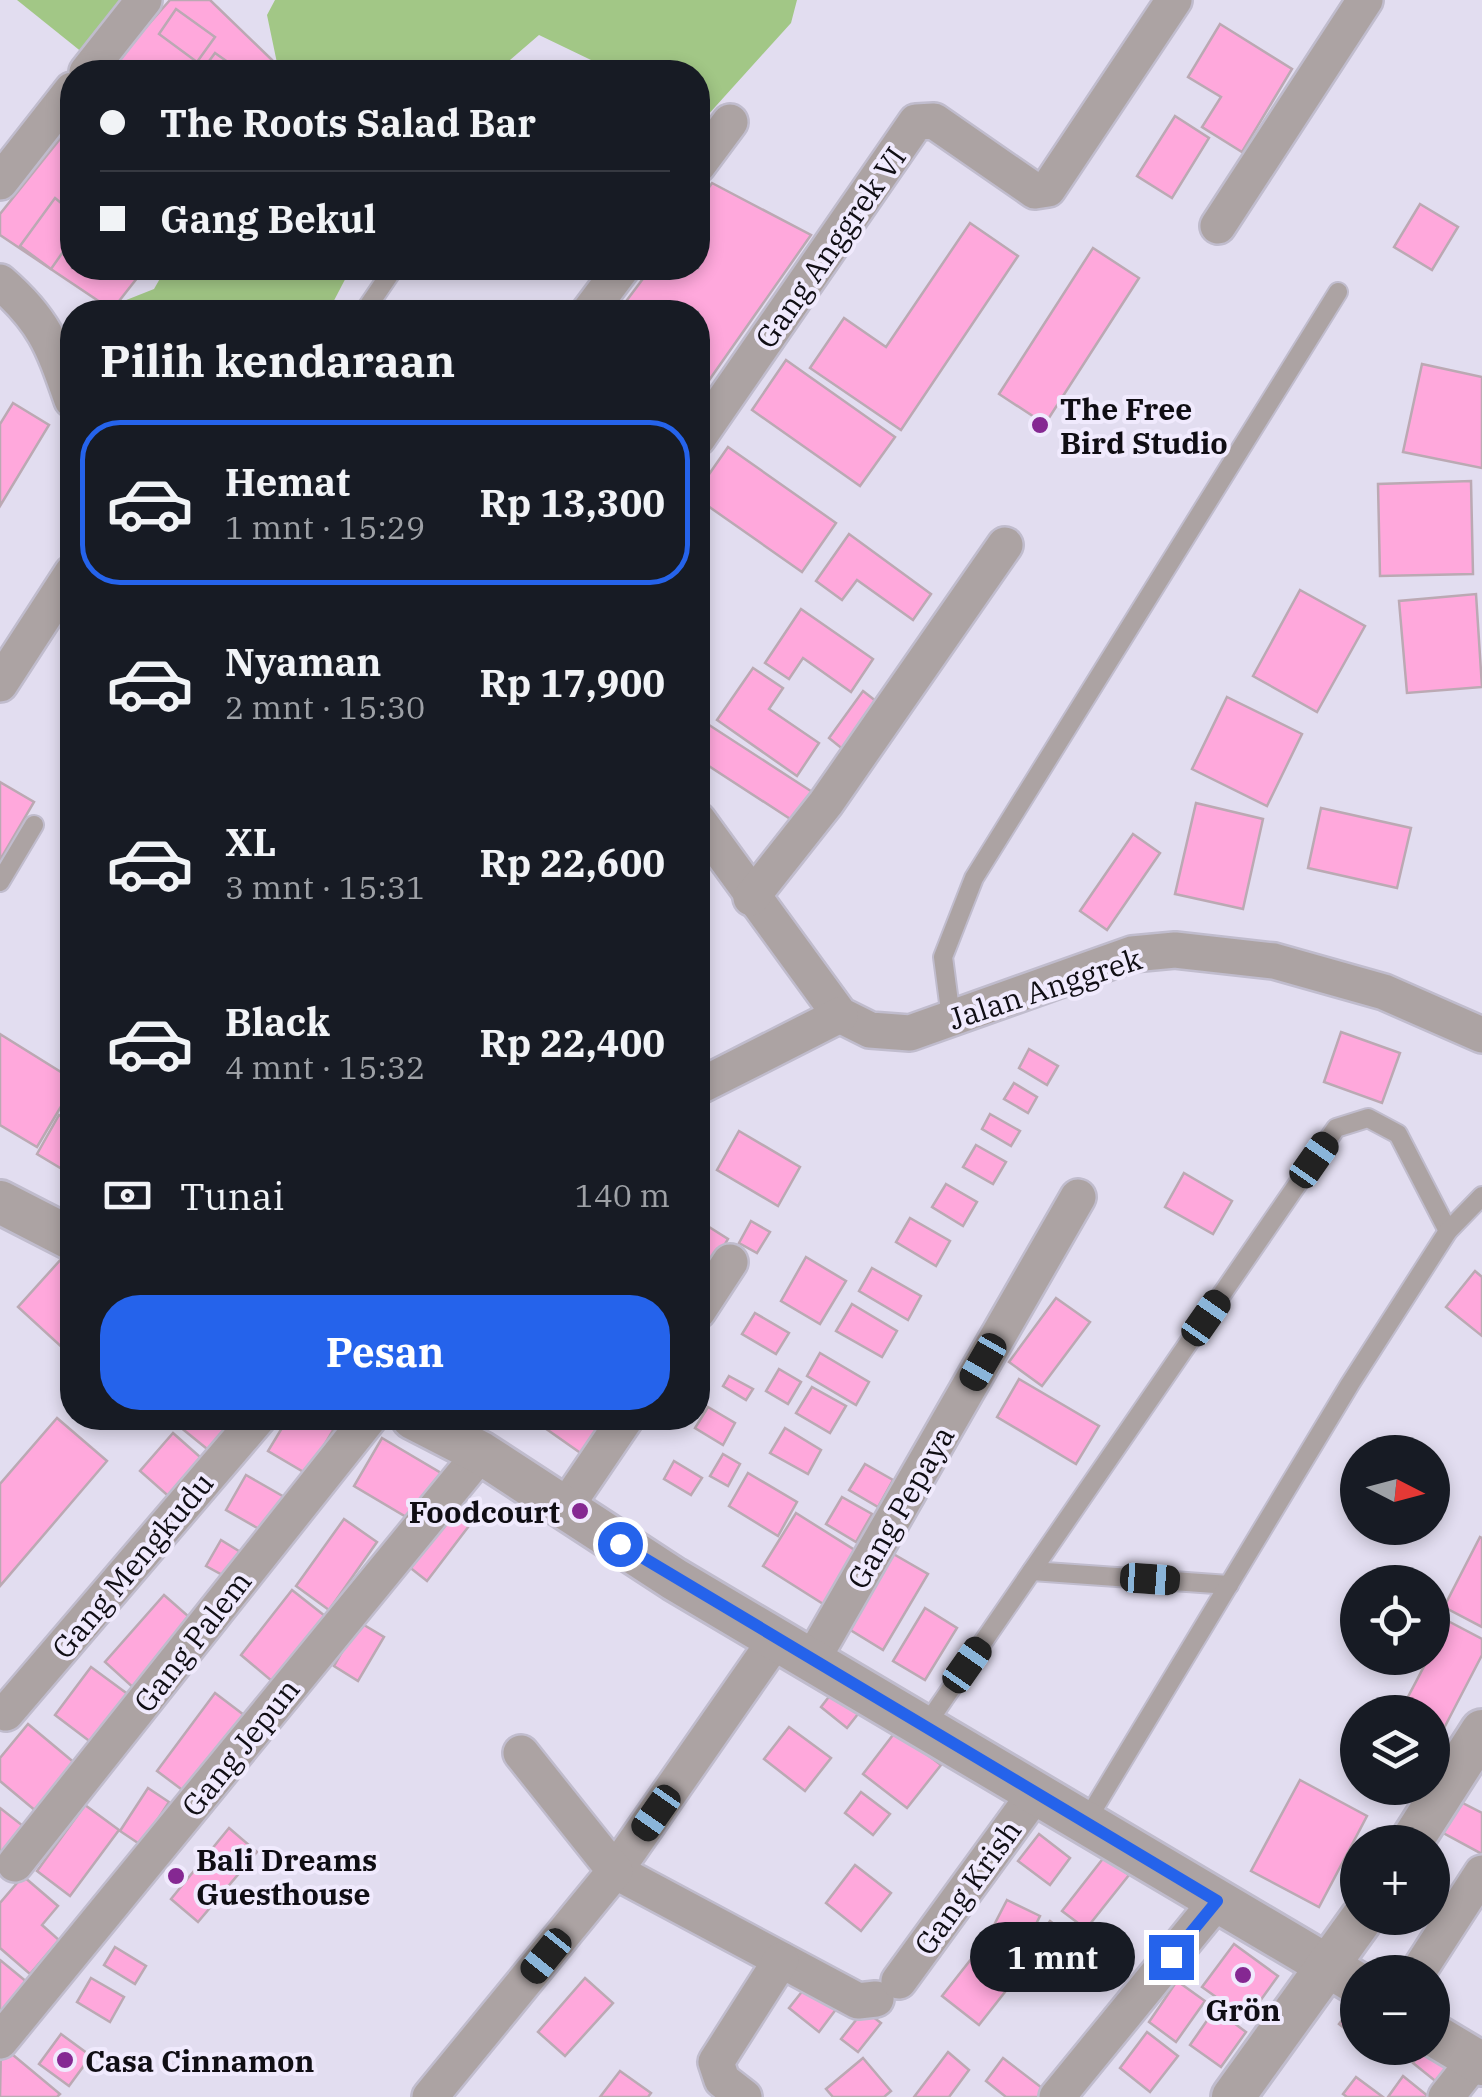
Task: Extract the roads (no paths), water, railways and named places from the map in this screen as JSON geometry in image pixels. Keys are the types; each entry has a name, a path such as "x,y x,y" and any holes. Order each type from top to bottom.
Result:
{"street":[{"path":"96,60 144,0"},
{"name":"Gang Anggrek VI","path":"710,421 916,122 934,121 1035,191 1048,188 1174,0"},
{"path":"1218,226 1365,0"},
{"path":"0,182 60,105"},
{"path":"710,149 730,122"},
{"path":"0,282 32,310 60,366"},
{"path":"751,898 826,803 1005,546"},
{"path":"0,684 60,592"},
{"path":"710,838 840,1015 710,1081"},
{"name":"Jalan Anggrek","path":"840,1015 870,1030 910,1033 1132,954 1175,950 1274,961 1384,992 1482,1035"},
{"name":"Gang Pepaya","path":"430,2097 794,1649 1078,1197"},
{"path":"0,1202 60,1233"},
{"path":"710,1293 730,1262"},
{"name":"Gang Mengkudu","path":"6,1713 248,1430"},
{"name":"Gang Palem","path":"15,1864 359,1430"},
{"path":"437,1430 481,1453 923,1728 1340,1974"},
{"path":"565,1508 618,1430"},
{"name":"Gang Jepun","path":"0,2041 481,1453"},
{"path":"1422,1825 1482,1730"},
{"path":"521,1753 615,1871 781,1960 716,2062 722,2080 744,2097"},
{"name":"Gang Krish","path":"781,1960 877,1994 1035,1794"},
{"path":"1429,1955 1482,1873"},
{"path":"1057,2097 1217,1901"},
{"path":"1232,2097 1340,1979"},
{"path":"1446,2097 1479,2062 1450,2045"}],"lane":[{"path":"951,1018 942,957 974,878 1338,292"},
{"path":"0,882 34,825"},
{"path":"923,1728 1336,1128 1368,1118 1398,1134 1448,1231"},
{"path":"1084,1824 1448,1231 1482,1196"},
{"path":"1032,1571 1229,1585"}],"place":[{"name":"The Free Bird Studio","path":"1040,425"},
{"name":"Foodcourt","path":"580,1511"},
{"name":"Bali Dreams Guesthouse","path":"176,1876"},
{"name":"Grön","path":"1243,1975"},
{"name":"Casa Cinnamon","path":"65,2060"}]}
